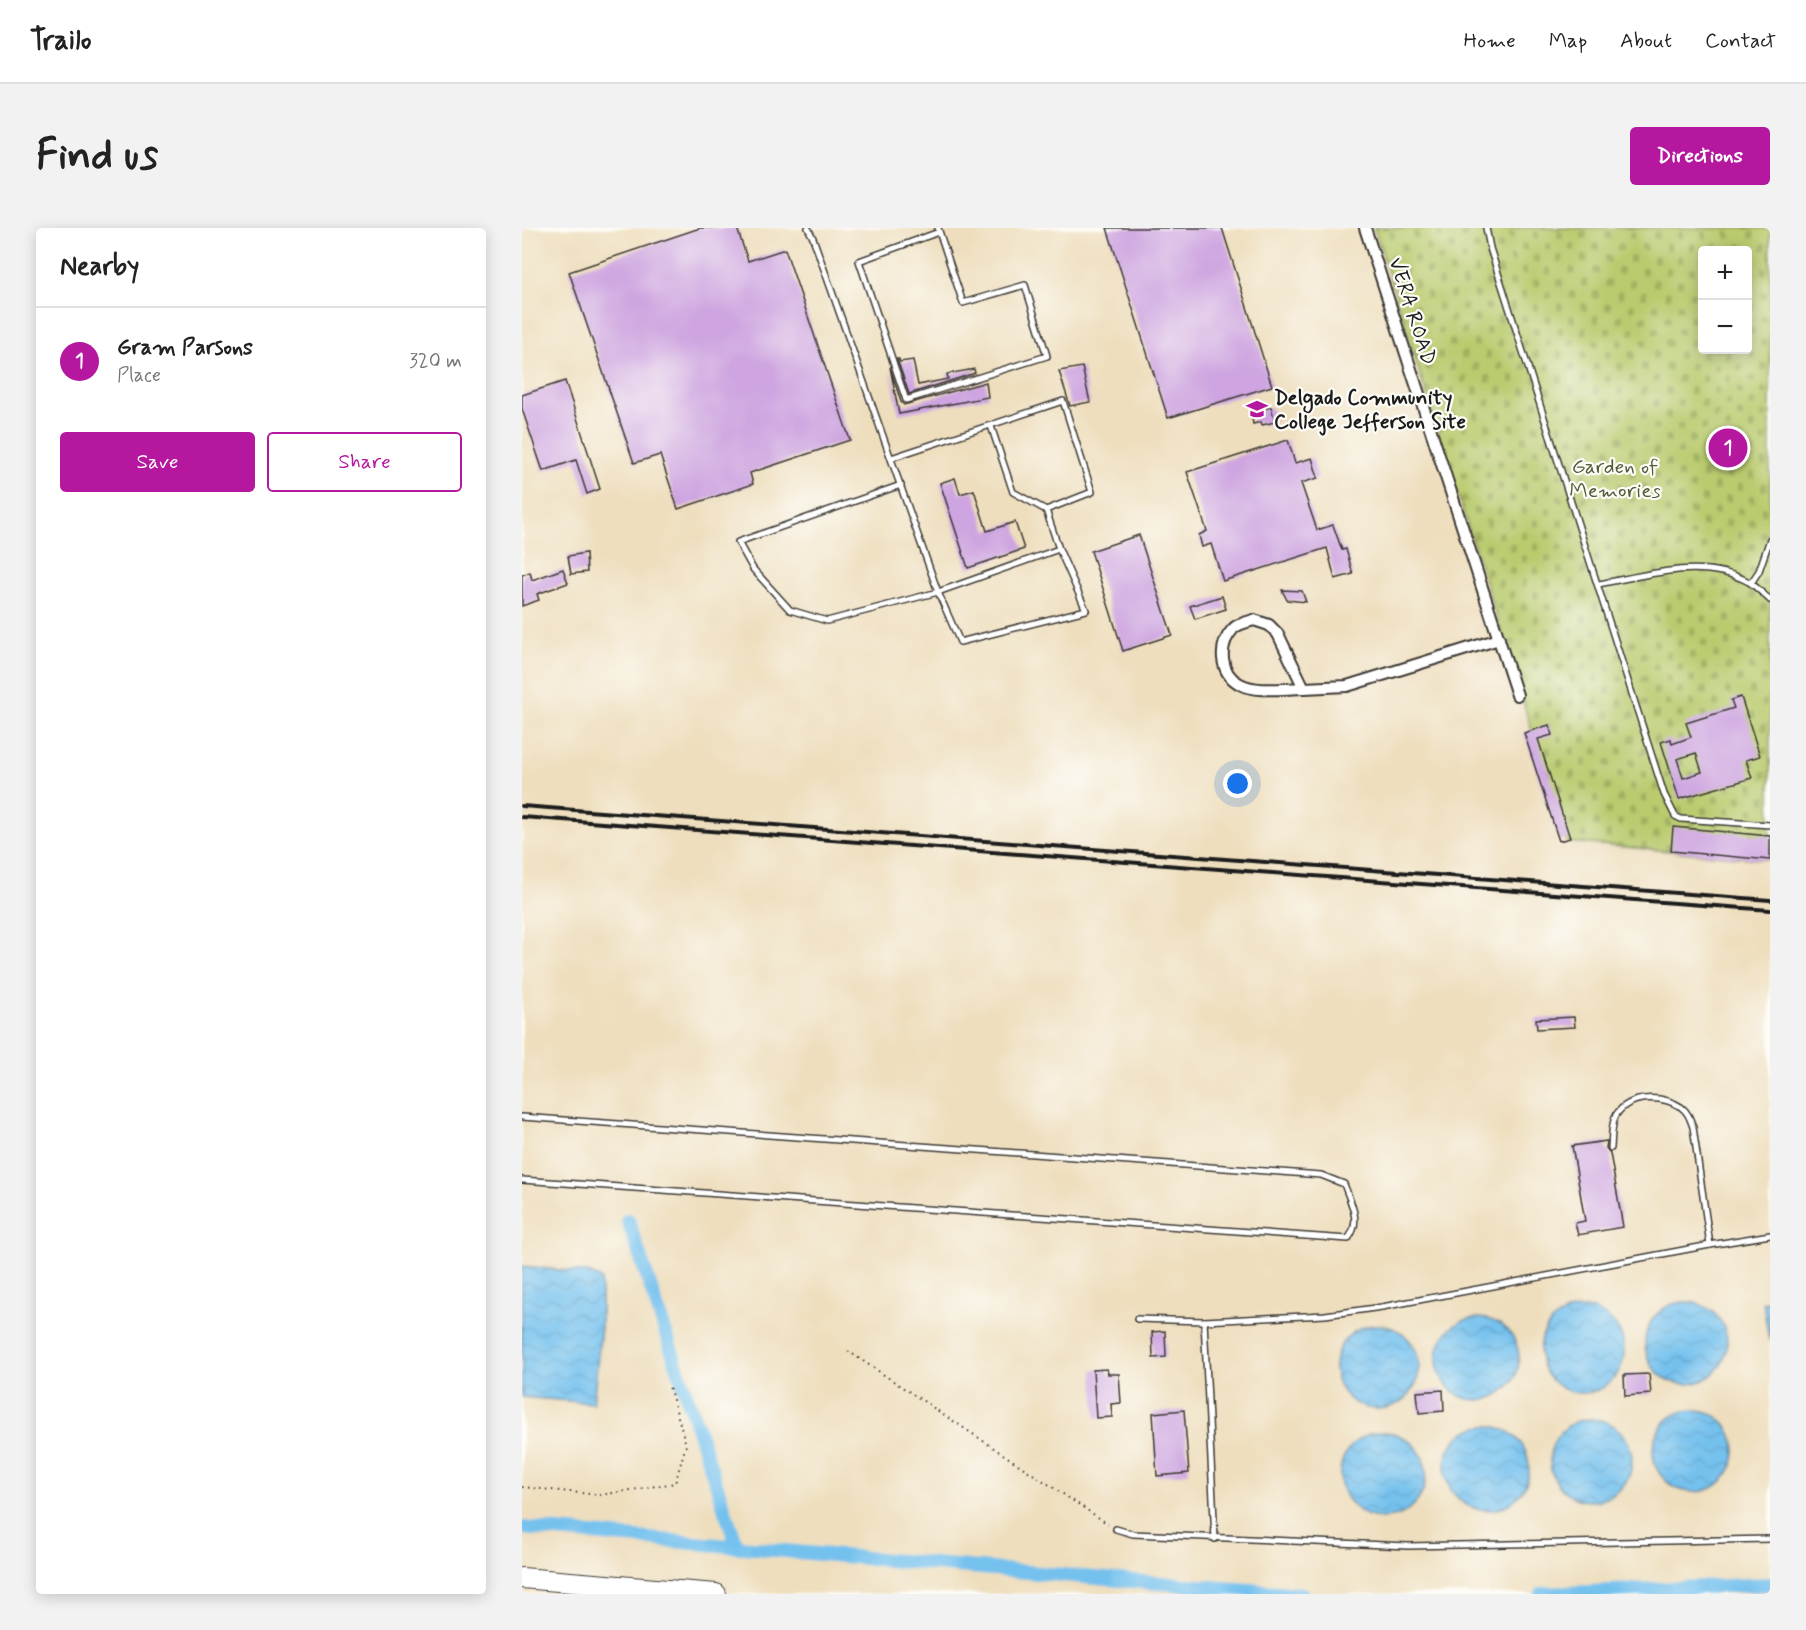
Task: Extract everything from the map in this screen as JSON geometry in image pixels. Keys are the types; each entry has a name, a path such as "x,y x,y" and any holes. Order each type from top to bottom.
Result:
{"highway":[{"path":"522,1578 716,1594"}],"street":[{"name":"VERA ROAD","path":"1365,228 1517,695"},
{"path":"1304,688 1278,634 1269,625 1254,620 1234,626 1227,637 1222,653 1223,665 1230,678 1241,685 1257,689 1304,688 1347,686 1499,639"}],"lane":[{"path":"808,228 938,592 960,642 1086,610 1059,549 1046,510 1013,492 991,426"},
{"path":"1486,228 1490,248 1599,584 1664,795 1675,816 1681,819 1770,825"},
{"path":"938,230 963,303 1025,285 1047,356 906,400 859,261 938,230"},
{"path":"891,458 1063,401 1092,492 1046,510"},
{"path":"901,485 738,542 753,569 790,610 827,621 938,592 1059,549"},
{"path":"1751,583 1759,571 1770,539"},
{"path":"1599,584 1692,569 1716,571 1751,583 1770,600"},
{"path":"1611,1148 1613,1125 1617,1114 1626,1106 1642,1099 1656,1098 1681,1107 1689,1115 1693,1127 1710,1245"},
{"path":"522,1117 1321,1175 1344,1184 1355,1215 1355,1230 1348,1239 522,1180"},
{"path":"1137,1319 1204,1321 1325,1315 1382,1307 1770,1235"},
{"path":"1204,1321 1215,1539"},
{"path":"1116,1529 1133,1534 1215,1539 1408,1546 1770,1539"}],"path":[{"path":"848,1351 1116,1529"},
{"path":"522,1487 600,1495 675,1483 686,1445 669,1386"}],"green space":[{"name":"Garden of Memories","path":"1374,228 1770,228 1770,860 1567,842"}],"water":[{"path":"522,1266 588,1273 601,1279 601,1327 593,1403 522,1397"},
{"path":"1770,1301 1770,1340 1769,1341 1763,1302"},
{"path":"1686,1302 1702,1305 1715,1314 1724,1327 1727,1343 1724,1359 1715,1372 1702,1381 1686,1384 1670,1381 1657,1372 1648,1359 1645,1343 1648,1327 1657,1314 1670,1305"},
{"path":"1582,1309 1598,1312 1612,1321 1621,1335 1624,1351 1621,1367 1612,1381 1598,1390 1582,1393 1566,1390 1552,1381 1543,1367 1540,1351 1543,1335 1552,1321 1566,1312"},
{"path":"1470,1318 1486,1318 1501,1325 1512,1336 1519,1351 1516,1375 1507,1388 1486,1400 1470,1400 1455,1393 1444,1382 1437,1367 1437,1351 1444,1336 1455,1325"},
{"path":"1377,1325 1393,1328 1407,1337 1416,1351 1419,1367 1416,1383 1407,1397 1393,1406 1377,1409 1361,1406 1347,1397 1338,1383 1335,1367 1338,1351 1347,1337 1361,1328"},
{"path":"1694,1410 1710,1413 1723,1422 1732,1435 1735,1451 1732,1467 1723,1480 1710,1489 1694,1492 1678,1489 1665,1480 1656,1467 1653,1451 1656,1435 1665,1422 1678,1413"},
{"path":"1591,1419 1607,1422 1620,1431 1629,1444 1632,1460 1629,1476 1620,1489 1607,1498 1591,1501 1575,1498 1562,1489 1553,1476 1550,1460 1553,1444 1562,1431 1575,1422"},
{"path":"1487,1426 1503,1429 1517,1438 1526,1452 1529,1468 1526,1484 1517,1498 1503,1507 1487,1510 1471,1507 1457,1498 1448,1484 1445,1468 1448,1452 1457,1438 1471,1429"},
{"path":"1375,1432 1391,1432 1414,1444 1423,1458 1426,1475 1423,1492 1414,1506 1391,1518 1375,1518 1359,1511 1347,1499 1340,1483 1340,1467 1347,1451 1359,1439"}],"building":[{"path":"700,228 737,228 748,261 785,249 850,440 750,473 753,484 678,509 660,455 634,463 569,272"},
{"path":"1107,228 1222,228 1272,386 1168,418"},
{"path":"897,359 900,362 913,360 918,385 948,379 947,374 974,369 975,373 909,394"},
{"path":"890,367 904,405 986,382 988,397 899,414"},
{"path":"1082,367 1090,402 1070,406 1059,371"},
{"path":"565,381 600,489 587,494 576,460 543,471 522,409 522,395"},
{"path":"1271,407 1275,422 1262,425 1261,422 1253,424 1251,412"},
{"path":"1288,440 1295,463 1312,458 1318,478 1301,483 1317,530 1333,525 1342,550 1346,549 1353,574 1335,579 1327,548 1223,581 1211,544 1202,547 1199,535 1207,531 1187,472"},
{"path":"955,478 960,494 974,490 987,531 1015,522 1024,549 968,568 940,483"},
{"path":"1139,535 1172,635 1123,651 1091,551"},
{"path":"586,553 587,572 571,574 568,556"},
{"path":"563,569 568,583 537,594 539,600 522,606 522,575 530,572 532,580"},
{"path":"1282,590 1302,591 1306,602 1287,600"},
{"path":"1222,596 1226,609 1195,619 1190,606"},
{"path":"1741,697 1760,756 1746,760 1752,778 1679,799 1661,742 1671,739 1672,744 1691,737 1686,723 1734,708 1731,700","holes":["1696,753 1702,772 1683,778 1677,759"]},
{"path":"1549,725 1552,735 1538,739 1570,838 1559,841 1524,733"},
{"path":"1673,827 1770,836 1770,860 1671,851"},
{"path":"1574,1017 1575,1027 1537,1029 1536,1019"},
{"path":"1607,1141 1606,1148 1610,1153 1623,1227 1578,1235 1575,1223 1585,1221 1572,1146"},
{"path":"1165,1331 1166,1357 1153,1358 1152,1332"},
{"path":"1107,1369 1108,1374 1119,1374 1121,1403 1111,1404 1112,1417 1096,1418 1093,1370"},
{"path":"1649,1374 1651,1394 1625,1396 1624,1375"},
{"path":"1443,1390 1444,1411 1419,1413 1417,1392"},
{"path":"1184,1410 1189,1473 1157,1476 1153,1413"}],"waterway":[{"path":"628,1220 737,1546"},
{"path":"522,1528 1302,1594"},
{"path":"1542,1594 1770,1584"}],"railway":[{"path":"522,806 1770,900"},
{"path":"522,817 1770,910"}],"place":[{"name":"Delgado Community College Jefferson Site","path":"1257,409"},
{"name":"Gram Parsons","path":"1728,448"}]}
